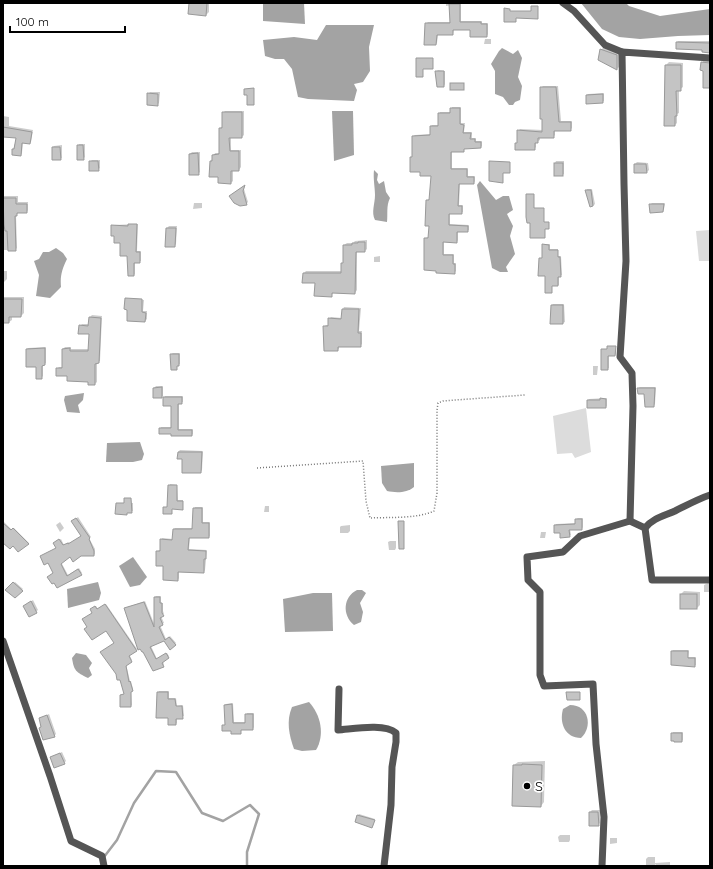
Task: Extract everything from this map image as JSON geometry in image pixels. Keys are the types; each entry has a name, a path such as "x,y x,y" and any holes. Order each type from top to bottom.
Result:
{"street":[{"path":"563,3 574,12 605,45 622,52 710,58"},
{"path":"622,52 626,261 620,357 632,373 633,406 630,521"},
{"path":"710,495 657,518 650,522 646,528 652,580 710,580"},
{"path":"602,866 604,817 596,737 593,684 544,686 540,675 540,592 528,580 527,557 563,552 580,536 630,521 646,528"},
{"path":"3,641 71,841 102,856 104,866"},
{"path":"339,689 338,730 383,728 392,730 396,733 392,767 391,805 384,866"}],"path":[{"path":"257,468 363,461 366,501 370,518 412,516 429,513 434,511 437,493 438,403 443,401 525,395"}],"shaded area":[{"path":"263,3 304,3 305,24 263,21"},
{"path":"581,3 626,3 629,6 660,16 710,9 710,35 640,39 619,37 602,29"},
{"path":"326,25 374,25 369,47 370,71 363,82 354,84 357,90 354,101 308,99 298,97 292,69 284,59 275,59 265,56 263,40 294,37 317,40"},
{"path":"502,48 513,54 518,50 522,58 518,77 522,86 520,100 515,102 513,105 509,105 503,97 495,94 495,71 491,64"},
{"path":"332,111 353,111 354,155 334,161"},
{"path":"374,170 378,174 377,180 379,184 384,181 386,192 390,198 387,222 375,220 374,217"},
{"path":"480,181 496,200 503,196 509,196 513,210 507,214 513,226 510,236 515,254 506,267 508,272 500,272 492,268 477,185"},
{"path":"710,230 710,261 699,261 696,231"},
{"path":"56,248 63,253 67,259 62,273 61,287 50,298 36,296 39,275 34,261 39,259 43,252 49,252"},
{"path":"84,393 83,400 78,405 80,413 67,412 64,400 65,396"},
{"path":"586,408 591,452 575,458 572,453 557,454 553,416"},
{"path":"140,442 144,454 142,460 133,462 106,462 107,443"},
{"path":"414,463 414,487 401,492 387,491 382,483 381,466"},
{"path":"133,557 147,577 140,585 130,587 119,566"},
{"path":"98,582 101,593 99,600 68,608 67,589"},
{"path":"357,590 362,590 366,593 360,603 363,612 361,622 354,625 347,616 346,606 349,597"},
{"path":"313,593 332,593 333,631 285,632 283,599"},
{"path":"76,653 86,655 92,663 89,668 92,675 88,678 78,672 74,666 72,658"},
{"path":"309,702 319,719 321,732 319,744 316,750 302,751 294,749 290,733 289,718 292,707"},
{"path":"570,705 581,709 587,717 587,728 581,738 567,733 564,729 562,719 563,709"}],"building":[{"path":"189,3 207,3 206,16 188,14"},
{"path":"449,4 460,4 460,22 481,22 481,24 487,24 487,37 470,37 470,30 453,30 453,35 437,35 436,45 424,45 425,23 450,23"},
{"path":"531,6 538,6 538,19 516,18 516,22 504,22 504,8 510,9 510,11 531,11"},
{"path":"676,42 710,43 710,53 702,52 702,50 676,49"},
{"path":"600,49 617,55 617,70 598,60"},
{"path":"416,58 433,58 433,69 423,69 423,77 416,77"},
{"path":"701,62 710,63 710,88 703,88 703,71 700,70"},
{"path":"665,65 681,65 681,91 676,91 677,116 675,116 675,126 664,126"},
{"path":"435,71 444,71 444,87 437,87"},
{"path":"450,83 464,83 464,90 450,90"},
{"path":"540,87 556,87 559,122 571,122 571,131 554,131 554,138 538,138 538,143 535,143 535,150 515,150 515,143 517,143 517,130 542,132 542,119 540,119"},
{"path":"254,88 254,105 247,105 247,95 244,95 244,89"},
{"path":"147,93 158,94 158,106 147,105"},
{"path":"603,94 603,103 586,104 586,95"},
{"path":"450,108 460,108 460,124 464,125 463,133 471,133 470,139 475,139 475,142 481,142 481,148 464,149 464,152 451,152 451,169 467,169 467,177 474,177 474,184 459,184 458,206 462,206 462,214 449,214 449,225 468,226 468,232 457,232 457,243 443,242 443,255 453,255 455,274 436,273 436,271 424,270 424,238 428,238 429,226 425,226 426,200 429,200 431,176 420,176 420,172 410,172 412,136 430,135 430,126 438,126 438,113 450,113"},
{"path":"222,112 242,112 242,138 229,138 230,151 239,151 239,171 231,171 231,184 218,183 218,177 209,177 212,155 219,154 219,128 222,128"},
{"path":"3,127 32,132 30,144 22,143 21,156 12,155 12,149 14,149 16,138 3,137"},
{"path":"77,145 83,145 84,160 77,160"},
{"path":"52,147 60,147 61,160 52,160"},
{"path":"198,153 199,175 189,175 189,154"},
{"path":"89,161 98,161 99,171 89,171"},
{"path":"489,161 510,162 510,173 503,173 503,183 489,181"},
{"path":"554,163 563,163 563,176 554,176"},
{"path":"634,164 646,164 647,173 634,173"},
{"path":"245,185 243,191 247,205 240,206 234,203 229,196"},
{"path":"585,190 591,190 593,206 590,207"},
{"path":"526,194 534,194 534,208 544,208 544,222 549,222 549,229 545,229 545,238 530,238 530,223 527,223 526,217"},
{"path":"3,198 16,198 16,204 27,204 27,213 17,213 17,216 15,216 16,251 8,251 7,231 5,231 4,225"},
{"path":"649,204 664,204 663,212 650,213"},
{"path":"128,224 137,224 136,252 140,252 140,263 134,263 134,276 128,276 127,256 120,256 120,243 114,243 114,236 111,236 111,225 128,226"},
{"path":"166,228 176,228 175,247 165,247"},
{"path":"365,242 365,252 356,252 355,294 332,293 332,297 314,296 315,283 302,283 303,273 341,273 341,263 343,263 343,245 352,245 352,243"},
{"path":"542,244 549,245 549,250 558,250 558,257 560,257 561,277 558,277 558,286 552,286 552,293 545,293 545,276 538,276 539,258 542,258"},
{"path":"125,298 142,299 142,312 146,313 145,322 127,321 127,310 124,309"},
{"path":"3,299 22,299 21,317 9,317 9,323 3,323"},
{"path":"551,305 563,305 563,324 550,324"},
{"path":"342,309 359,309 358,333 361,333 361,347 338,347 338,351 324,351 323,326 328,326 328,318 341,319"},
{"path":"89,317 101,318 99,363 95,364 95,385 88,385 88,382 67,381 67,376 56,376 56,368 62,368 62,349 70,348 70,351 88,351 89,334 78,334 79,325 88,326"},
{"path":"607,346 616,346 615,356 608,356 608,370 601,370 601,349 607,349"},
{"path":"45,348 45,365 42,366 42,379 36,379 36,367 26,367 26,349"},
{"path":"170,354 179,354 179,366 177,366 177,370 171,370"},
{"path":"162,387 162,398 153,398 153,388"},
{"path":"637,388 655,388 654,407 645,407 644,394 638,394"},
{"path":"163,397 182,397 182,404 178,404 178,430 192,430 192,436 171,436 171,434 159,434 159,428 171,428 171,406 163,406"},
{"path":"600,398 606,399 606,408 587,408 587,400 600,400"},
{"path":"178,452 202,452 201,473 182,473 182,459 177,459"},
{"path":"168,485 177,485 177,501 183,501 183,510 172,509 172,514 163,514 163,507 167,507"},
{"path":"124,498 131,498 132,513 127,513 127,515 115,514 116,503 124,503"},
{"path":"193,508 202,508 202,523 209,523 209,538 189,538 188,550 206,551 206,559 204,559 204,573 178,572 178,581 163,580 163,566 156,566 156,551 160,551 160,539 172,540 173,529 192,529"},
{"path":"76,518 90,538 94,556 81,556 73,562 70,557 61,564 67,576 78,569 82,575 57,588 47,577 53,573 48,563 44,565 40,556 56,548 53,543 59,539 63,545 68,544 81,536 71,521"},
{"path":"575,519 582,519 582,530 569,530 570,537 560,538 560,533 554,533 554,525 575,524"},
{"path":"398,521 404,521 404,549 399,549"},
{"path":"3,523 11,530 13,528 29,544 18,552 13,546 10,549 3,543"},
{"path":"13,582 23,591 15,598 5,590"},
{"path":"680,594 697,594 697,609 680,609"},
{"path":"154,597 160,597 160,603 162,603 162,613 164,616 160,618 163,625 159,627 165,640 169,637 176,645 170,650 164,641 150,647 156,659 166,653 169,658 162,663 164,667 153,671 143,652 140,649 138,650 124,608 144,602 154,627"},
{"path":"31,601 37,613 29,617 23,606"},
{"path":"105,604 137,651 129,656 132,662 126,666 129,682 130,681 133,691 131,692 131,707 120,707 120,695 124,694 120,680 117,680 116,674 100,652 114,643 106,631 92,640 84,629 87,627 82,619 92,613 90,609 95,606 97,609"},
{"path":"671,651 688,651 688,658 695,658 695,667 671,665"},
{"path":"157,692 168,692 168,699 175,699 176,706 182,706 183,719 176,719 176,725 168,725 168,718 156,718"},
{"path":"566,692 580,692 580,700 567,700"},
{"path":"232,704 233,723 245,723 245,714 253,714 253,730 241,730 241,734 231,734 231,731 222,731 222,725 225,725 224,705"},
{"path":"47,715 55,737 43,740 39,728 41,727 39,718"},
{"path":"671,733 682,733 682,742 671,741"},
{"path":"60,753 65,764 54,768 50,757"},
{"name":"S","path":"513,765 542,765 541,807 512,806"},
{"path":"589,812 598,812 599,826 589,826"},
{"path":"357,815 375,820 372,828 355,822"}],"waterway":[{"path":"104,857 117,840 134,803 156,771 176,772 202,813 223,821 250,805 259,814 247,852 247,866"}],"place":[{"name":"S","path":"527,786"}]}
